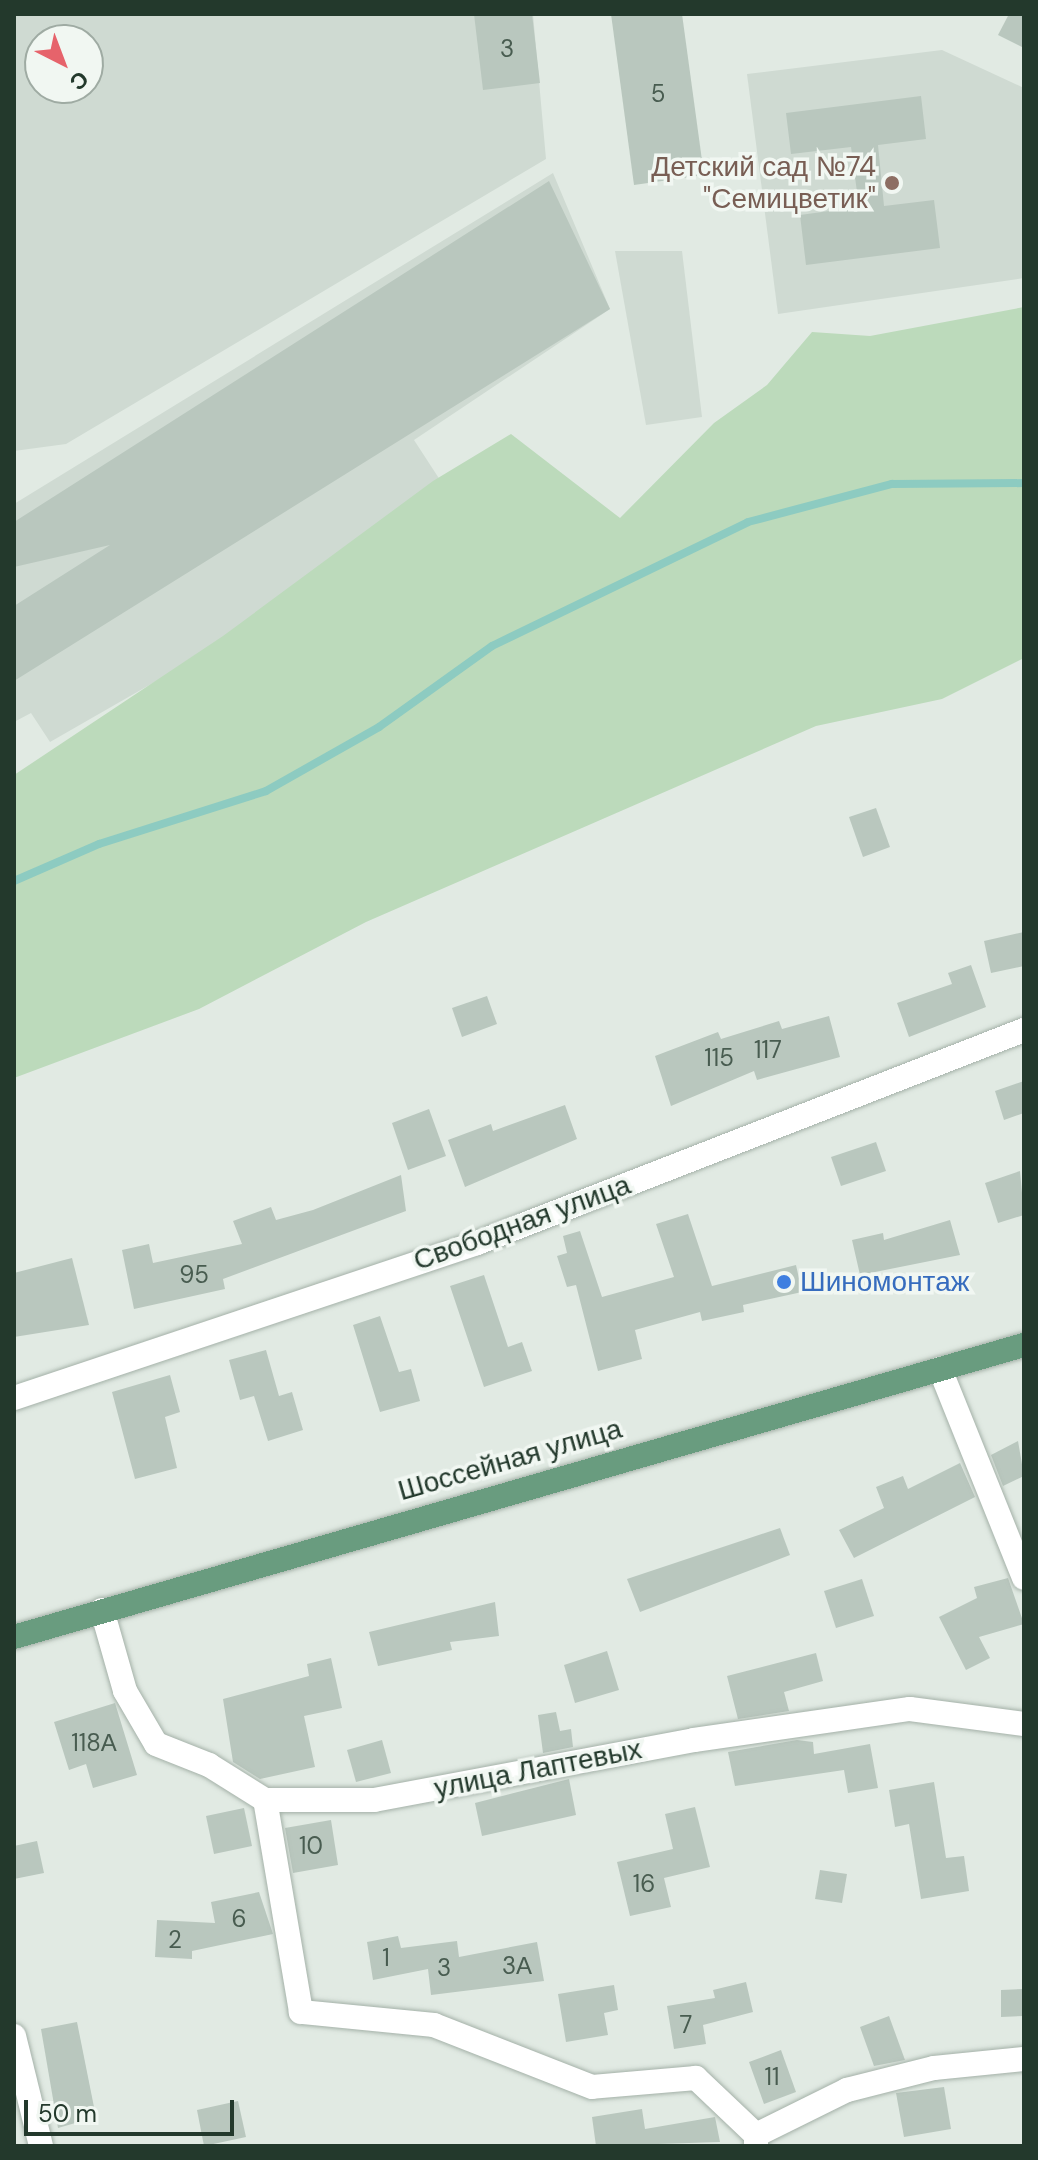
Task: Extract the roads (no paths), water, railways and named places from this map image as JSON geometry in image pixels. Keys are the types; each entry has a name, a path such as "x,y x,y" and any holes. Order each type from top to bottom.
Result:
{"main road":[{"name":"Шоссейная улица","path":"14,1637 1024,1345"}],"street":[{"name":"Свободная улица","path":"14,1398 477,1243 1024,1030"},
{"path":"940,1369 1024,1578"},
{"path":"102,1610 125,1691 156,1744 209,1765 265,1800 301,2012 434,2025 592,2087 696,2078 756,2141 847,2090 934,2068 1024,2059"},
{"name":"улица Лаптевых","path":"265,1800 374,1800 694,1740 910,1709 1024,1724"},
{"path":"14,2036 41,2146"}],"waterway":[{"path":"14,881 99,844 266,791 379,727 492,646 748,522 892,484 1024,483"}],"place":[{"name":"Детский сад №74 \"Семицветик\"","path":"892,183"},
{"name":"Шиномонтаж","path":"784,1282"}]}
